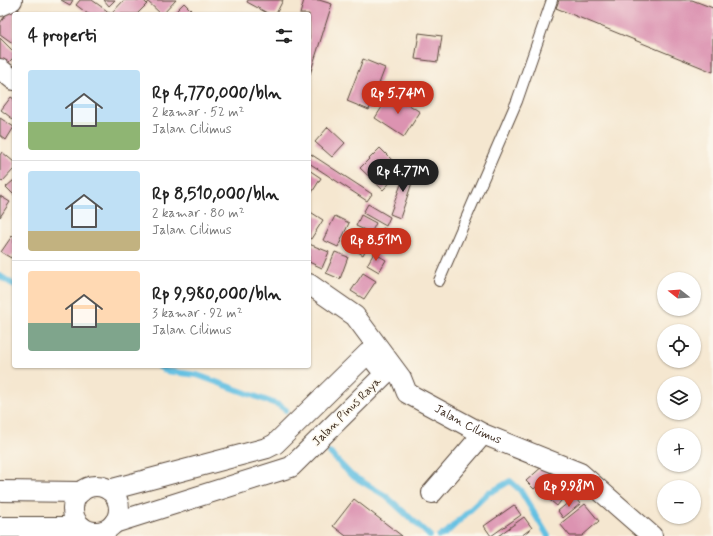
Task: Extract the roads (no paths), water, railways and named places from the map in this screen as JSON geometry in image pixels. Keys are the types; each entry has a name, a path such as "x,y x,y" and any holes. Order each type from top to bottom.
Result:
{"main road":[{"path":"0,5 11,0"}],"street":[{"path":"0,69 12,78"},
{"name":"Jalan Cilimus","path":"311,285 355,316 401,378 407,393 483,434 580,473 652,536"},
{"name":"Jalan Pinus Raya","path":"0,491 81,492 94,486 109,490 267,448 275,444 368,353 385,374 291,467 114,523 102,531 0,527"},
{"path":"432,493 483,434"},
{"path":"109,490 119,505 117,518 114,523"},
{"path":"81,492 76,499 74,514 85,531"}],"lane":[{"path":"439,281 517,101 552,0"}],"waterway":[{"path":"0,276 12,284"},
{"path":"161,368 166,371 197,375 279,405 286,410"},
{"path":"330,453 351,475 386,496 430,536"},
{"path":"439,536 445,534 489,492 510,481 520,490 548,536"}]}
